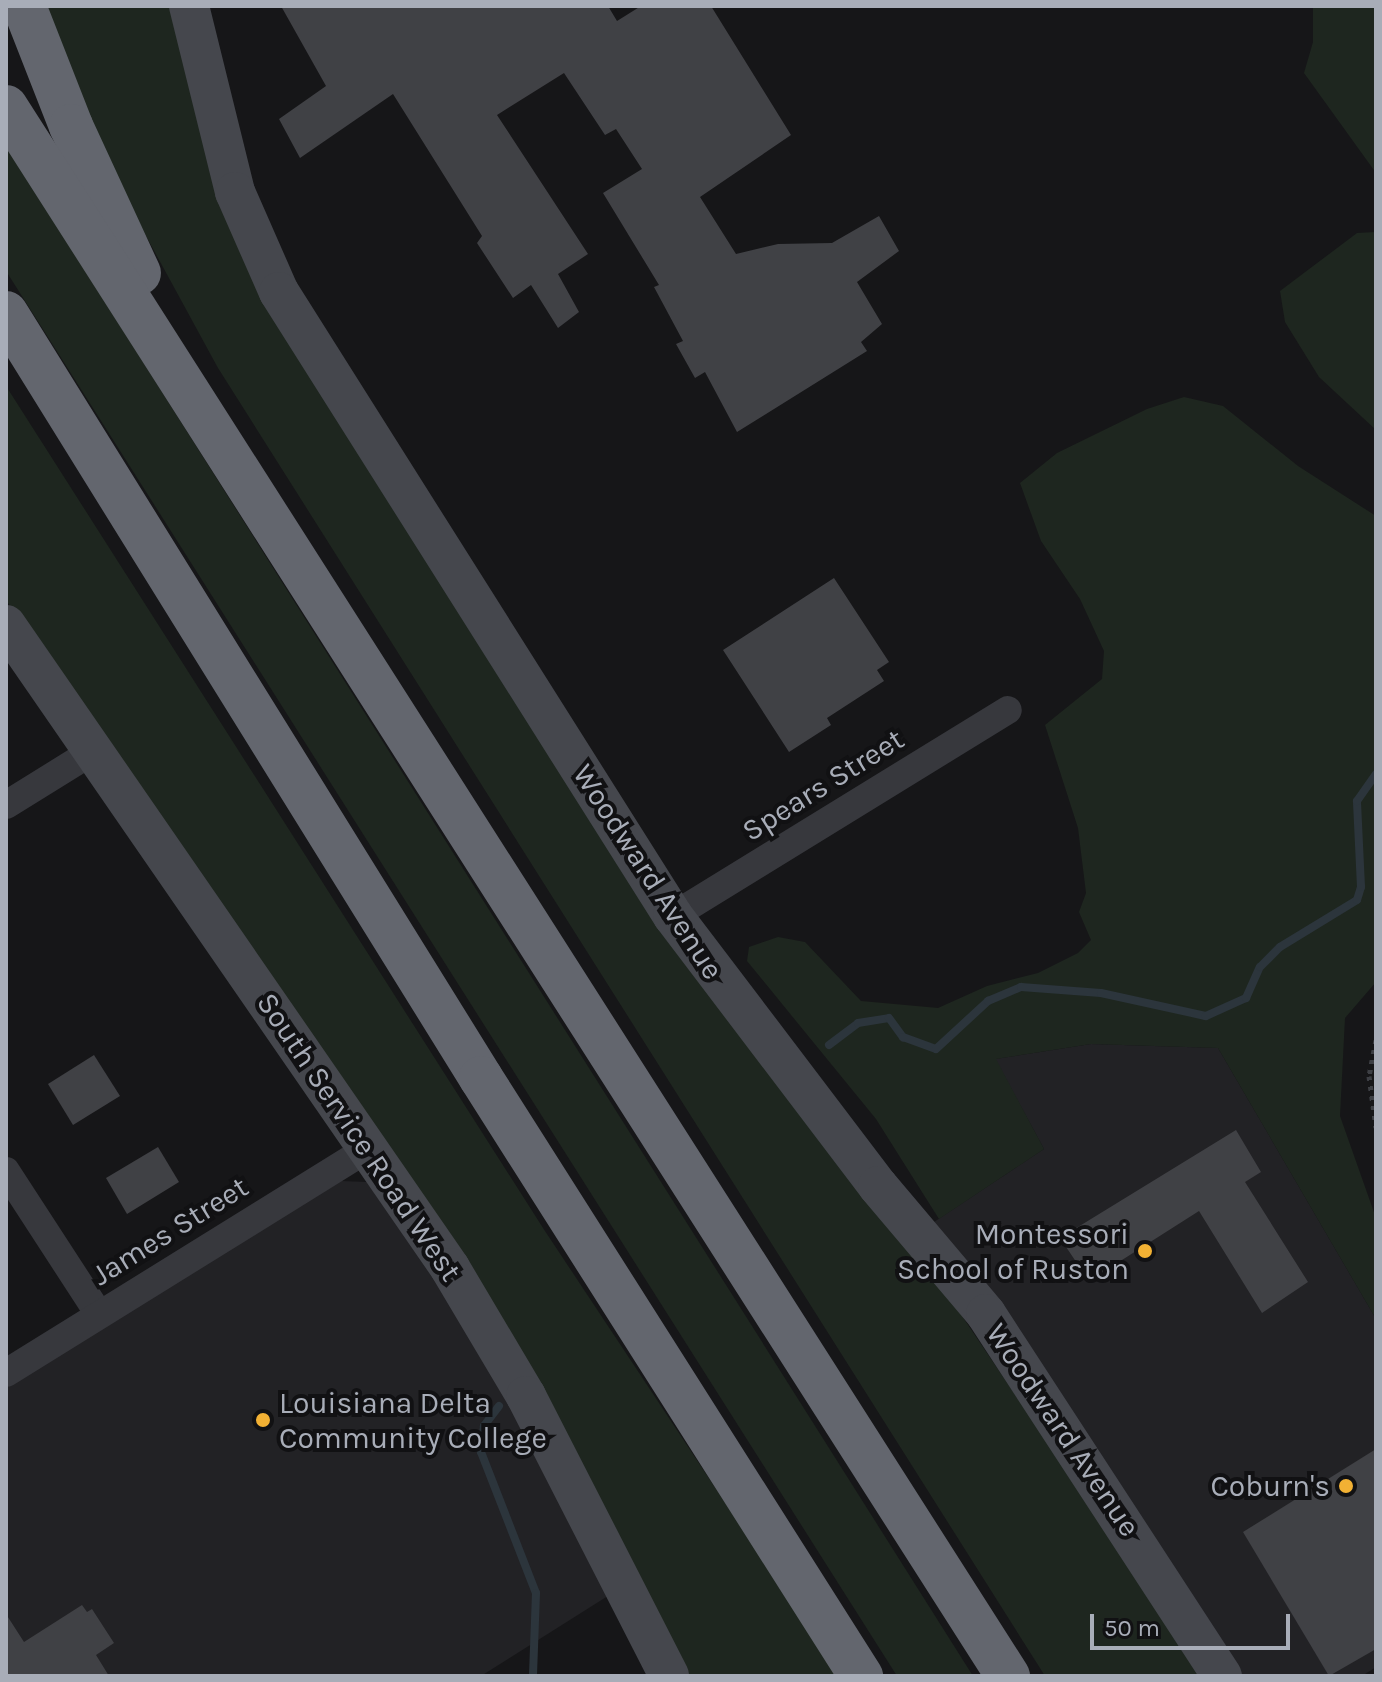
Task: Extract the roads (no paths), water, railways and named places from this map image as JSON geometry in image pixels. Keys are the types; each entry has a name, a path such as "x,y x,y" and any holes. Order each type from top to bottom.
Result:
{"highway":[{"path":"24,6 131,256 262,510"},
{"path":"6,107 1008,1676"},
{"path":"6,313 481,1078 861,1676"},
{"path":"6,346 109,475"}],"main road":[{"name":"Woodward Avenue","path":"189,6 235,192 279,292 673,916 878,1186 986,1314 1222,1676"},
{"name":"South Service Road West","path":"6,625 370,1147 526,1396 669,1676"}],"street":[{"name":"Spears Street","path":"673,916 1008,710"},
{"path":"6,805 93,751"},
{"name":"James Street","path":"6,1373 370,1147"},
{"path":"6,1171 99,1314"}],"waterway":[{"path":"829,1045 858,1023 889,1018 903,1037 936,1049 988,1001 1021,987 1101,993 1206,1016 1246,998 1260,967 1280,947 1357,900 1361,887 1357,801 1376,774"},
{"path":"499,1406 484,1426 481,1452 536,1593 533,1676"}],"place":[{"name":"Montessori School of Ruston","path":"1145,1251"},
{"name":"Louisiana Delta Community College","path":"263,1420"},
{"name":"Coburn's","path":"1346,1486"}]}
